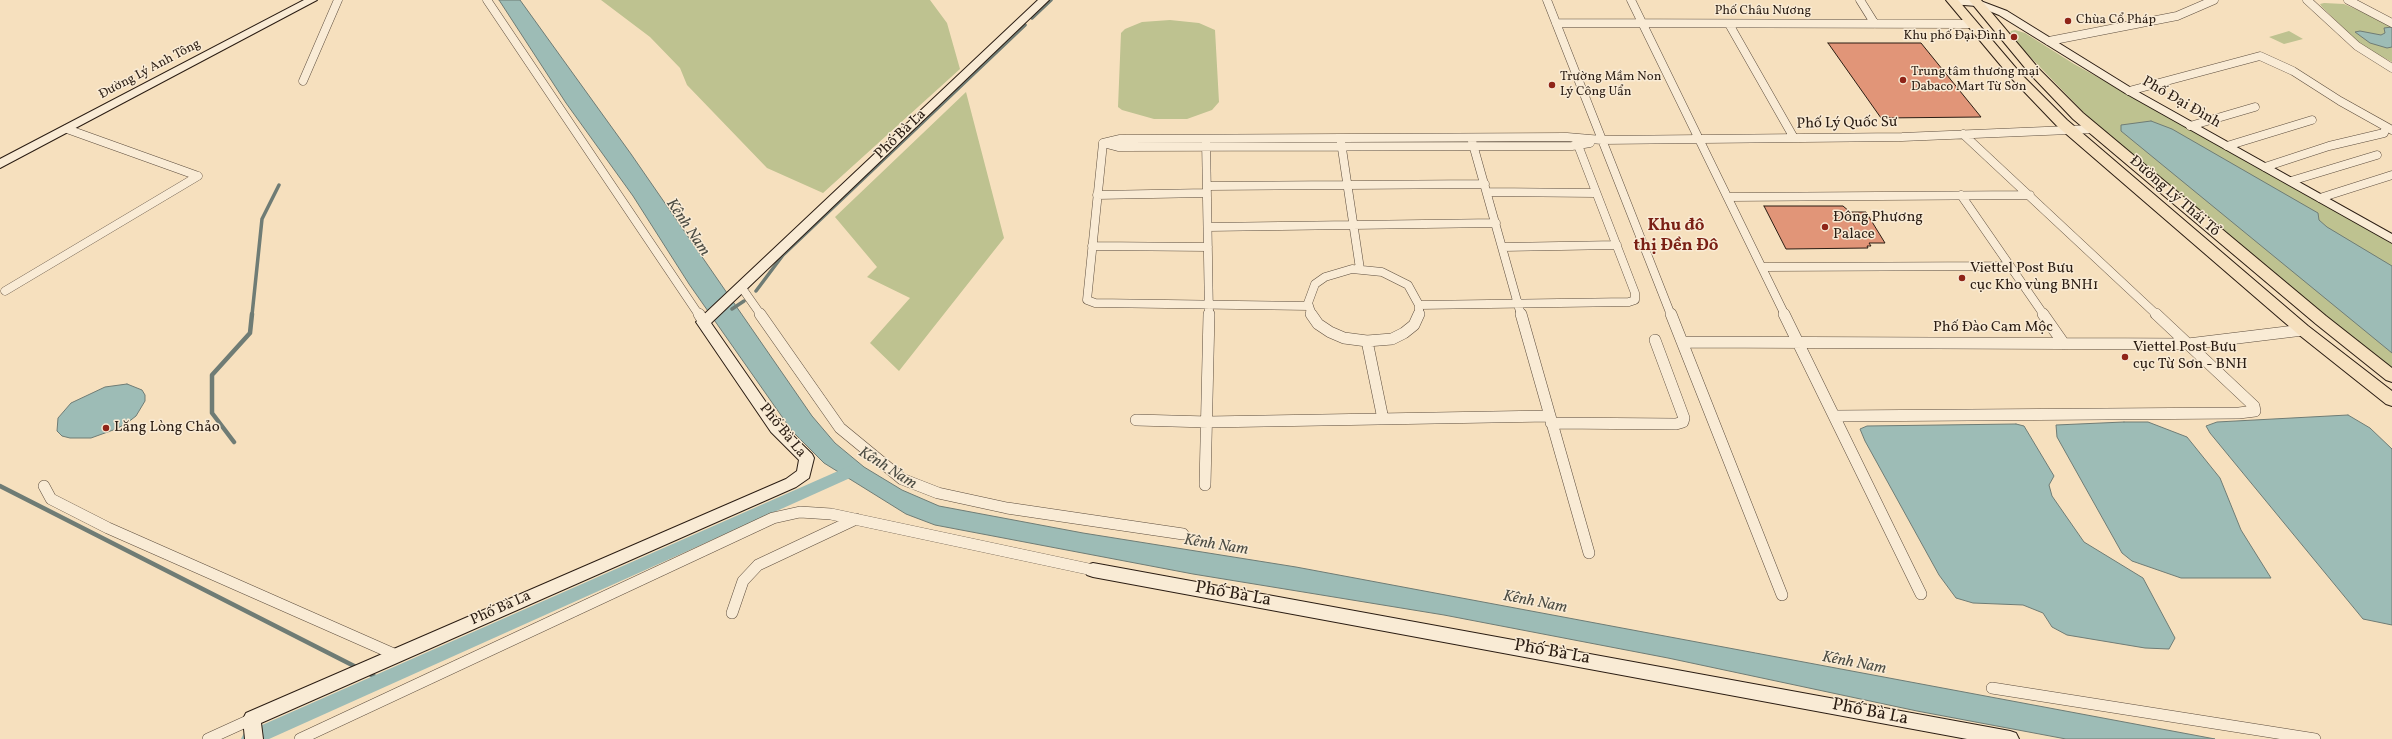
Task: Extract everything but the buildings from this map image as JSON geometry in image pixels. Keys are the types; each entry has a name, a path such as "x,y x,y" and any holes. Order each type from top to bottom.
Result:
{"main road":[{"name":"Đường Lý Thái Tổ","path":"1953,1 2017,77 2070,131 2303,330 2392,400"},
{"name":"Đường Lý Thái Tổ","path":"1977,2 2035,72 2093,130 2321,320 2392,376"}],"street":[{"name":"Đường Lý Anh Tông","path":"0,164 312,0"},
{"path":"303,80 338,0"},
{"path":"487,0 703,322"},
{"name":"Phố Bà La","path":"252,719 791,483 804,474 807,458 776,428 703,322 742,288 1044,0"},
{"path":"1547,0 1782,595"},
{"path":"1631,0 1921,594"},
{"path":"1860,0 1875,24"},
{"path":"2049,41 2177,16 2214,0"},
{"path":"2307,0 2342,34 2381,62 2392,67"},
{"path":"2348,0 2392,23"},
{"name":"Phố Đại Đình","path":"1953,1 1977,2 2003,13 2129,91 2392,238"},
{"name":"Phố Châu Nương","path":"1556,23 1971,24"},
{"path":"1729,24 1794,138"},
{"path":"2129,91 2260,56 2293,71 2389,128 2384,133 2329,146 2265,167"},
{"path":"2190,126 2255,107"},
{"path":"2227,146 2312,120"},
{"path":"5,291 198,176 67,129"},
{"name":"Phố Lý Quốc Sư","path":"1097,195 1103,143 1118,148 1206,143 1473,142 1902,137 2093,130"},
{"path":"1835,416 2239,413 2255,411 2254,406 1963,134"},
{"path":"1419,305 1629,302 1636,300 1635,293 1617,245 1576,141"},
{"path":"1341,142 1360,269"},
{"path":"1473,142 1520,304 1550,420 1589,554"},
{"path":"1205,485 1208,422 1209,305 1206,143"},
{"path":"2291,181 2377,155"},
{"path":"2320,198 2392,176"},
{"path":"1309,306 1095,303 1087,300 1097,195 1347,185 1486,188 1596,193"},
{"path":"1961,195 2064,344"},
{"path":"1728,197 2030,195"},
{"path":"1208,227 1496,223"},
{"path":"1503,247 1617,245"},
{"path":"1092,246 1208,247"},
{"path":"1762,267 2010,266"},
{"path":"1360,269 1382,272 1408,285 1415,294 1419,305 1416,320 1404,333 1392,339 1367,341 1344,338 1330,332 1318,324 1311,314 1309,306 1310,293 1315,284 1325,277 1337,272 1360,269"},
{"path":"742,288 840,428 902,479 938,493 1007,508 1183,534"},
{"name":"Phố Đào Cam Mộc","path":"1682,342 2188,344 2303,330"},
{"path":"1136,420 1208,422 1383,419 1550,420 1676,424 1683,422 1684,418 1655,340"},
{"path":"1367,341 1383,419"},
{"path":"44,486 51,499 108,528 396,655"},
{"path":"300,739 773,518 800,512 831,514 1093,570"},
{"path":"732,613 743,581 758,565 856,519"},
{"name":"Phố Bà La","path":"1093,570 1568,656 2010,739"},
{"path":"1992,688 2315,739"},
{"path":"208,739 252,719 254,739"}],"green space":[{"path":"601,0 930,0 947,23 960,69 823,193 767,168 687,85 680,68 650,37"},
{"path":"2320,4 2344,4 2392,25 2392,62 2362,46 2322,7"},
{"path":"1170,20 1199,23 1215,30 1219,102 1212,110 1187,119 1154,119 1122,110 1118,107 1121,33 1125,29 1142,22"},
{"path":"2015,30 2025,33 2074,64 2333,208 2392,244 2392,370 2323,316 2089,118 2016,42 2010,34 2011,31"},
{"path":"2289,31 2303,39 2284,44 2269,37"},
{"path":"966,92 1004,238 899,371 870,343 910,298 867,277 877,267 835,217"}],"water":[{"name":"Kênh Nam","path":"499,0 520,0 631,154 812,416 835,443 864,467 902,490 939,506 1083,533 1296,567 2215,739 2066,739 1917,711 1668,658 1444,615 1193,574 935,525 906,514 824,463 792,431 689,284 633,196 566,103"},
{"path":"2392,27 2392,47 2387,48 2370,43 2355,32 2360,31 2381,35 2385,33 2384,28"},
{"path":"2151,121 2172,129 2318,213 2319,220 2327,227 2392,266 2392,353 2121,131 2121,125"},
{"path":"127,384 142,390 145,395 145,401 136,416 127,423 116,429 91,438 70,438 62,436 57,431 58,418 71,403 105,387"},
{"path":"2348,415 2370,428 2392,449 2392,625 2363,619 2210,433 2206,426 2217,422"},
{"path":"2148,422 2187,437 2220,478 2241,530 2271,578 2181,578 2132,561 2122,553 2057,437 2056,425"},
{"path":"2016,424 2024,426 2054,476 2049,485 2052,496 2084,542 2143,578 2175,638 2169,649 2145,648 2067,635 2052,627 2043,613 2023,605 1973,603 1956,598 1939,575 1865,441 1860,429 1867,426"}],"waterway":[{"path":"1032,18 1051,0"},
{"path":"756,291 783,255 1025,25"},
{"path":"252,315 262,219 279,185"},
{"path":"732,309 744,301"},
{"path":"234,442 212,413 212,375 250,333 252,314"},
{"path":"250,739 854,470"},
{"path":"0,486 358,668"},
{"path":"366,672 381,680"}],"place":[{"name":"Chùa Cổ Pháp","path":"2068,21"},
{"name":"Khu phố Đại Đình","path":"2014,37"},
{"name":"Trung tâm thương mại Dabaco Mart Từ Sơn","path":"1903,80"},
{"name":"Trường Mầm Non Lý Công Uẩn","path":"1552,85"},
{"name":"Đông Phương Palace","path":"1825,227"},
{"name":"Viettel Post Bưu cục Kho vùng BNH1","path":"1962,278"},
{"name":"Viettel Post Bưu cục Từ Sơn - BNH","path":"2125,357"},
{"name":"Lăng Lòng Chảo","path":"106,428"}],"district":[{"name":"Khu đô thị Đền Đô","path":"1676,237"}]}
